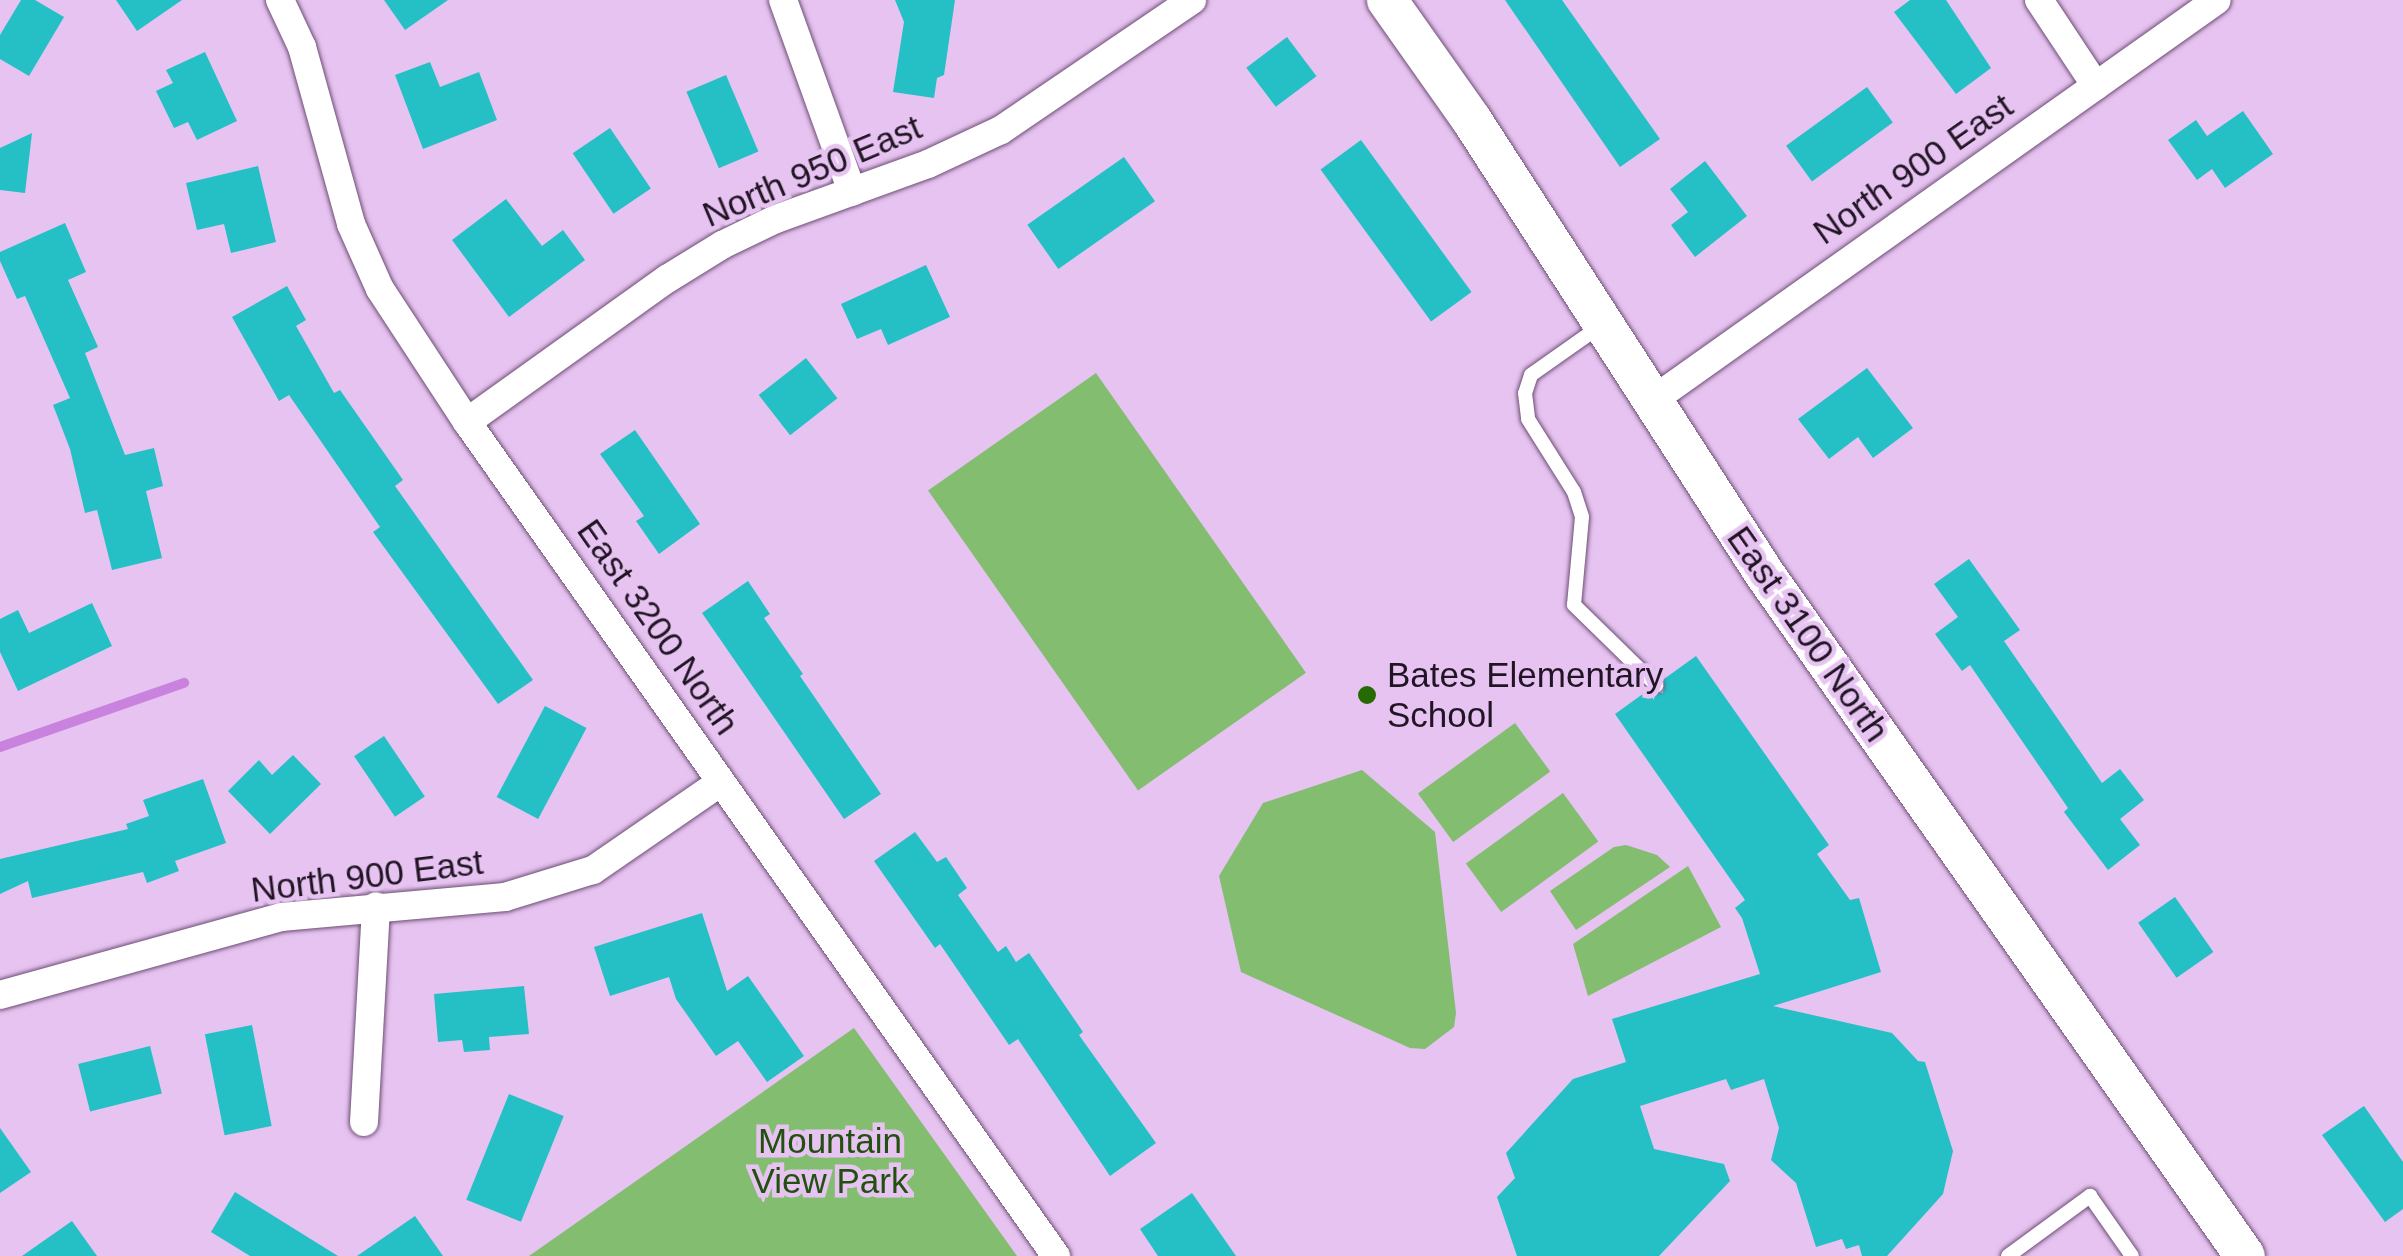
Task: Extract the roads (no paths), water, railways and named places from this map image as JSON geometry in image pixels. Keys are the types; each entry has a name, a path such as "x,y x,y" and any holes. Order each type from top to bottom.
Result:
{"main road":[{"name":"East 3100 North","path":"1388,0 1764,573 2245,1256"}],"street":[{"name":"East 3200 North","path":"280,0 302,47 351,224 380,289 467,422 1056,1256"},
{"path":"783,0 852,192"},
{"name":"North 950 East","path":"467,422 666,279 722,245 776,219 1001,130 1048,102 1192,0"},
{"path":"2039,0 2096,86"},
{"name":"North 900 East","path":"1653,400 2217,0"},
{"name":"North 900 East","path":"0,995 281,917 505,897 593,870 721,782"},
{"path":"364,1122 376,906"}],"lane":[{"path":"1604,324 1531,375 1525,393 1528,419 1574,492 1582,517 1574,604 1656,685"},
{"path":"2008,1256 2090,1196 2132,1256"}],"waterway":[{"path":"0,747 184,683"}],"place":[{"name":"Bates Elementary School","path":"1367,695"}],"park label":[{"name":"Mountain View Park","path":"830,1161"}]}
